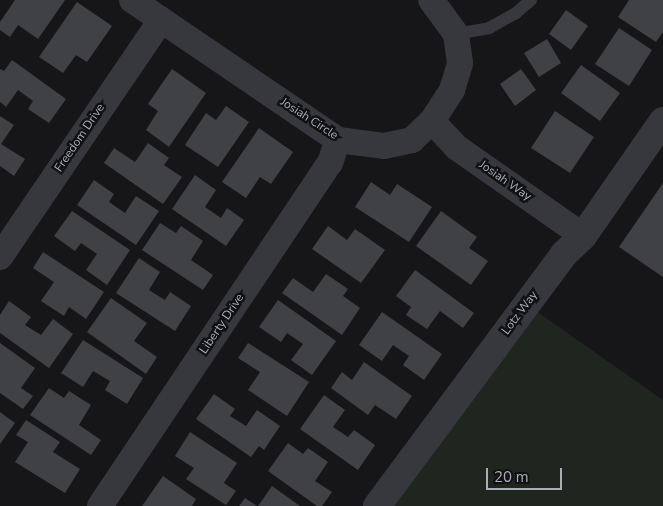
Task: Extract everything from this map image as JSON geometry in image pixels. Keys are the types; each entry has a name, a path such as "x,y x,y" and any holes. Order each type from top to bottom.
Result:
{"street":[{"name":"Josiah Circle","path":"132,0 338,140 384,146 412,140 432,121 452,90 460,63 456,34 431,0"},
{"name":"Freedom Drive","path":"0,257 161,20"},
{"name":"Josiah Way","path":"432,121 456,147 584,236"},
{"name":"Lotz Way","path":"377,506 564,254 584,236 663,121"},
{"name":"Liberty Drive","path":"100,506 330,162 338,140"}],"lane":[{"path":"456,34 489,28 516,13 530,0"}],"shaded area":[{"path":"519,299 663,400 663,506 363,506"}],"building":[{"path":"15,0 65,0 38,39 18,25 10,37 0,30 0,22"},
{"path":"629,0 663,0 663,32 656,42 618,17"},
{"path":"77,2 112,26 87,62 76,55 63,73 39,57"},
{"path":"566,10 588,26 571,50 549,34"},
{"path":"619,28 652,50 629,86 595,64"},
{"path":"547,39 561,63 539,77 524,53"},
{"path":"12,60 66,99 49,123 28,109 33,101 18,90 6,107 0,102 0,69 4,71"},
{"path":"581,65 620,93 600,121 561,93"},
{"path":"172,69 206,93 169,147 146,130 158,111 148,104"},
{"path":"521,69 536,90 515,106 500,84"},
{"path":"226,106 249,122 218,167 185,145 206,113 216,120"},
{"path":"555,111 594,137 570,173 531,148"},
{"path":"0,116 14,125 1,144 25,159 14,176 0,166"},
{"path":"259,128 293,152 271,184 260,177 246,198 222,182"},
{"path":"148,143 169,158 164,165 182,177 163,204 104,163 114,148 135,162"},
{"path":"195,175 216,190 205,207 221,218 227,208 244,220 226,246 172,209"},
{"path":"94,180 114,194 109,202 125,213 136,196 159,211 136,245 77,205"},
{"path":"371,182 390,195 397,184 432,207 409,242 355,207"},
{"path":"663,183 663,277 619,247"},
{"path":"72,211 130,250 107,285 86,270 97,254 81,243 75,251 54,236"},
{"path":"441,211 477,237 469,248 488,261 471,285 416,246"},
{"path":"160,223 176,233 181,226 203,241 191,260 213,275 203,290 142,250"},
{"path":"328,226 347,240 355,229 385,250 361,283 312,249"},
{"path":"43,252 104,292 86,319 69,307 64,316 41,301 54,282 33,268"},
{"path":"139,258 160,272 149,290 165,300 170,292 191,306 175,331 116,293"},
{"path":"415,270 474,313 463,328 440,311 427,329 406,315 411,307 396,296"},
{"path":"326,274 348,289 343,296 360,308 342,335 282,293 293,278 313,292"},
{"path":"111,298 147,323 134,341 157,357 146,374 87,332"},
{"path":"278,300 336,341 312,375 291,360 303,344 287,333 281,342 259,327"},
{"path":"9,301 31,317 25,325 41,335 53,319 73,334 49,368 0,333 0,315"},
{"path":"382,312 442,354 424,380 403,365 409,356 393,345 382,361 359,345"},
{"path":"83,340 143,378 127,404 105,390 110,381 93,371 83,387 61,373"},
{"path":"0,343 35,368 21,388 33,396 23,409 0,393"},
{"path":"248,343 309,382 287,416 248,390 260,372 238,358"},
{"path":"364,362 412,396 396,419 375,405 368,415 331,388 342,372 352,380"},
{"path":"49,388 64,398 69,391 91,405 79,425 101,440 91,455 30,415"},
{"path":"214,394 235,409 230,416 246,426 257,410 280,426 264,450 259,446 251,457 196,419"},
{"path":"324,395 345,410 333,427 348,437 354,430 375,445 358,470 300,429"},
{"path":"0,412 15,423 0,444"},
{"path":"26,420 60,442 53,452 80,469 65,493 15,462 28,442 16,435"},
{"path":"190,432 237,463 224,483 236,491 226,505 186,479 194,468 175,456"},
{"path":"288,443 303,454 308,448 328,462 315,481 332,492 322,506 317,506 268,471"},
{"path":"163,476 196,499 192,506 142,506"},
{"path":"272,486 300,506 258,506"},
{"path":"245,498 257,506 239,506"}]}
